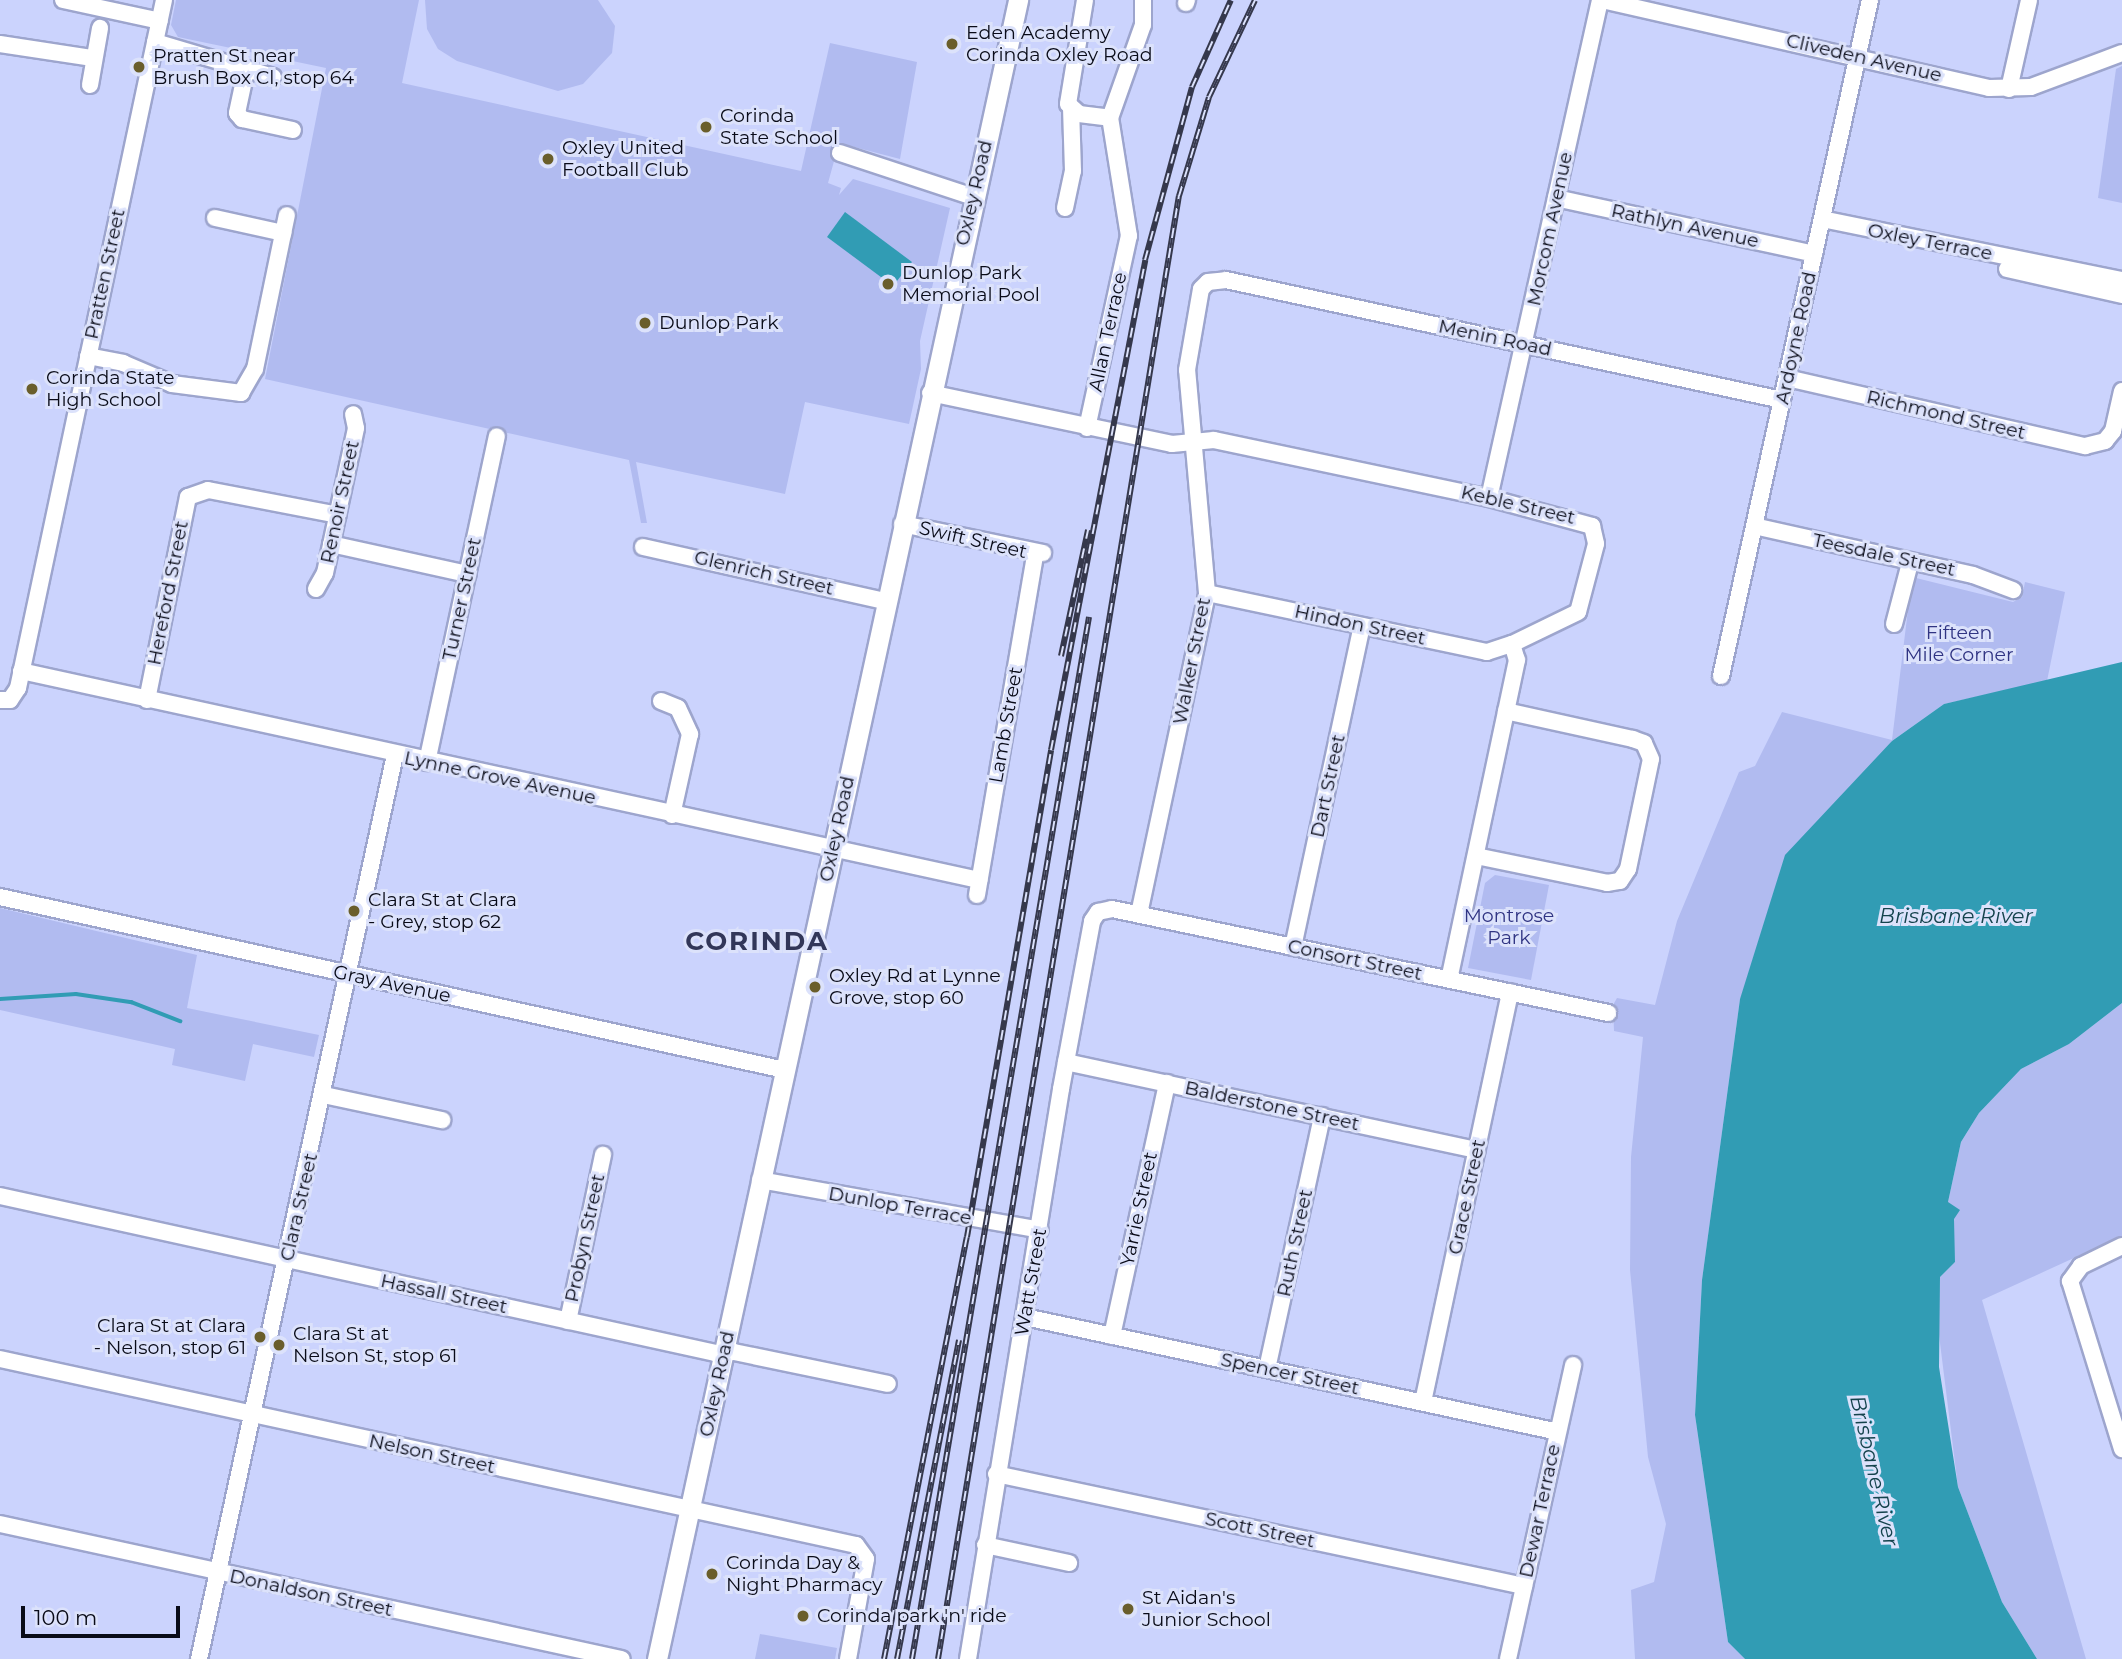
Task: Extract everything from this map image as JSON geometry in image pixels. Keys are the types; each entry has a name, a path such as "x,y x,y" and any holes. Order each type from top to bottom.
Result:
{"main road":[{"name":"Oxley Road","path":"657,1659 930,393 1018,0"}],"street":[{"path":"63,0 159,21"},
{"name":"Pratten Street","path":"5,700 21,671 164,0"},
{"path":"1065,208 1073,171 1071,109 1067,88 1086,0"},
{"path":"1071,109 1110,118 1143,24 1143,0"},
{"name":"Cliveden Avenue","path":"1601,0 2010,89 2031,87 2122,53"},
{"name":"Morcom Avenue","path":"1489,498 1601,0"},
{"name":"Ardoyne Road","path":"1721,676 1870,0"},
{"path":"2010,89 2029,0"},
{"path":"90,85 100,28"},
{"path":"155,42 273,77"},
{"path":"0,44 93,58"},
{"path":"246,71 237,113 242,119 293,130"},
{"name":"Allan Terrace","path":"1087,428 1129,236 1110,118"},
{"path":"840,153 974,197"},
{"name":"Rathlyn Avenue","path":"1556,198 1814,254"},
{"path":"88,356 123,363 173,384 241,393 256,369 287,215"},
{"path":"215,219 283,233"},
{"name":"Oxley Terrace","path":"1822,219 2037,268 2122,295"},
{"name":"Oxley Terrace","path":"2007,270 2037,268 2122,280"},
{"name":"Menin Road","path":"1208,282 1226,281 1782,400"},
{"name":"Walker Street","path":"1139,914 1207,593 1193,441 1189,346 1201,289 1208,282"},
{"name":"Richmond Street","path":"1787,378 2085,446 2105,440 2122,391"},
{"path":"930,393 1172,444 1193,441"},
{"name":"Renoir Street","path":"316,589 338,515 356,428 353,414"},
{"name":"Turner Street","path":"427,762 497,436"},
{"name":"Keble Street","path":"1193,441 1214,440 1583,519 1596,533 1588,589 1578,612 1512,644"},
{"name":"Hereford Street","path":"147,700 188,497 197,491 338,515"},
{"name":"Swift Street","path":"902,524 1039,554"},
{"name":"Teesdale Street","path":"1754,526 1973,575 2013,590"},
{"path":"331,544 468,574"},
{"name":"Glenrich Street","path":"643,547 885,601"},
{"name":"Lamb Street","path":"978,887 1039,554"},
{"path":"1894,624 1910,563"},
{"name":"Hindon Street","path":"1207,593 1487,652 1512,644"},
{"name":"Dart Street","path":"1293,947 1362,626"},
{"path":"1449,979 1517,660 1512,644"},
{"name":"Lynne Grove Avenue","path":"21,671 833,850 978,887"},
{"path":"662,701 678,708 690,734 672,815"},
{"path":"1476,856 1607,883 1619,881 1628,869 1651,759 1644,743 1633,739 1506,711"},
{"name":"Clara Street","path":"199,1659 324,1095 395,755"},
{"name":"Gray Avenue","path":"0,897 785,1070"},
{"name":"Consort Street","path":"1103,909 1139,914 1608,1013"},
{"name":"Watt Street","path":"968,1659 996,1474 1040,1230 1066,1062 1092,921 1103,909"},
{"name":"Grace Street","path":"1423,1402 1510,992"},
{"name":"Balderstone Street","path":"1066,1062 1477,1150"},
{"name":"Yarrie Street","path":"1112,1336 1167,1083"},
{"path":"324,1095 442,1120"},
{"name":"Ruth Street","path":"1267,1369 1322,1116"},
{"name":"Probyn Street","path":"568,1321 603,1155"},
{"name":"Dunlop Terrace","path":"760,1180 1040,1230"},
{"name":"Hassall Street","path":"0,1196 568,1321 888,1384"},
{"path":"2122,1246 2081,1266 2070,1281 2122,1449"},
{"name":"Spencer Street","path":"1025,1317 1555,1431"},
{"name":"Nelson Street","path":"0,1359 863,1549 848,1659"},
{"name":"Dewar Terrace","path":"1507,1659 1555,1431 1573,1365"},
{"name":"Scott Street","path":"996,1474 1524,1586"},
{"name":"Donaldson Street","path":"0,1524 622,1659"},
{"path":"985,1545 1069,1563"}],"green space":[{"name":"Dunlop Park","path":"176,0 419,0 402,83 801,171 830,43 917,62 900,159 839,143 828,183 841,188 839,195 853,179 950,208 920,341 921,369 909,424 805,402 785,494 636,462 647,523 641,523 629,460 265,379 326,68 178,37 171,25"},
{"path":"425,0 598,0 615,26 612,53 583,84 558,91 457,61 438,49 427,29"},
{"path":"2122,66 2122,203 2098,198 2116,69"},
{"name":"Fifteen Mile Corner","path":"1912,577 2013,602 2022,597 2025,582 2065,592 2047,681 1944,704 1892,741 1740,999 1702,1280 1695,1415 1728,1642 1745,1659 1635,1659 1631,1590 1654,1582 1666,1524 1648,1457 1630,1270 1631,1157 1643,1037 1614,1031 1613,1005 1617,998 1655,1005 1677,921 1739,772 1755,766 1782,712 1892,740"},
{"name":"Montrose Park","path":"1495,875 1549,885 1531,980 1468,968 1485,883"},
{"path":"0,908 197,955 187,1008 319,1035 314,1057 253,1044 245,1081 172,1065 175,1049 0,1010"},
{"path":"2122,1003 2122,1236 1982,1300 2086,1659 2037,1659 2002,1602 1958,1487 1937,1319 1940,1277 1955,1262 1948,1202 1961,1142 1979,1113 2021,1069 2069,1044"},
{"path":"760,1634 837,1648 835,1659 755,1659"}],"water":[{"path":"845,212 912,262 893,286 827,237"},
{"name":"Brisbane River","path":"2122,662 2122,1003 2069,1044 2021,1069 1979,1113 1961,1142 1948,1202 1960,1210 1954,1219 1955,1262 1940,1277 1939,1367 1958,1487 2002,1602 2037,1659 1745,1659 1728,1642 1695,1415 1702,1280 1740,999 1785,855 1892,741 1944,704"}],"waterway":[{"path":"0,999 76,994 131,1002 180,1021"}],"railway":[{"path":"884,1659 967,1237 1051,750 1145,260 1192,87 1231,0"},
{"path":"938,1659 1179,196 1209,97 1255,0"},
{"path":"1061,656 1088,530"},
{"path":"912,1659 1089,617"},
{"path":"897,1659 959,1340"}],"place":[{"name":"Eden Academy Corinda Oxley Road","path":"952,44"},
{"name":"Pratten St near Brush Box Cl, stop 64","path":"139,67"},
{"name":"Corinda State School","path":"706,127"},
{"name":"Oxley United Football Club","path":"548,159"},
{"name":"Dunlop Park Memorial Pool","path":"888,284"},
{"name":"Dunlop Park","path":"645,323"},
{"name":"Corinda State High School","path":"32,389"},
{"name":"Clara St at Clara - Grey, stop 62","path":"354,911"},
{"name":"Oxley Rd at Lynne Grove, stop 60","path":"815,987"},
{"name":"Clara St at Clara - Nelson, stop 61","path":"260,1337"},
{"name":"Clara St at Nelson St, stop 61","path":"279,1345"},
{"name":"Corinda Day & Night Pharmacy","path":"712,1574"},
{"name":"St Aidan's Junior School","path":"1128,1609"},
{"name":"Corinda park 'n' ride","path":"803,1616"}],"district":[{"name":"CORINDA","path":"757,942"}]}
